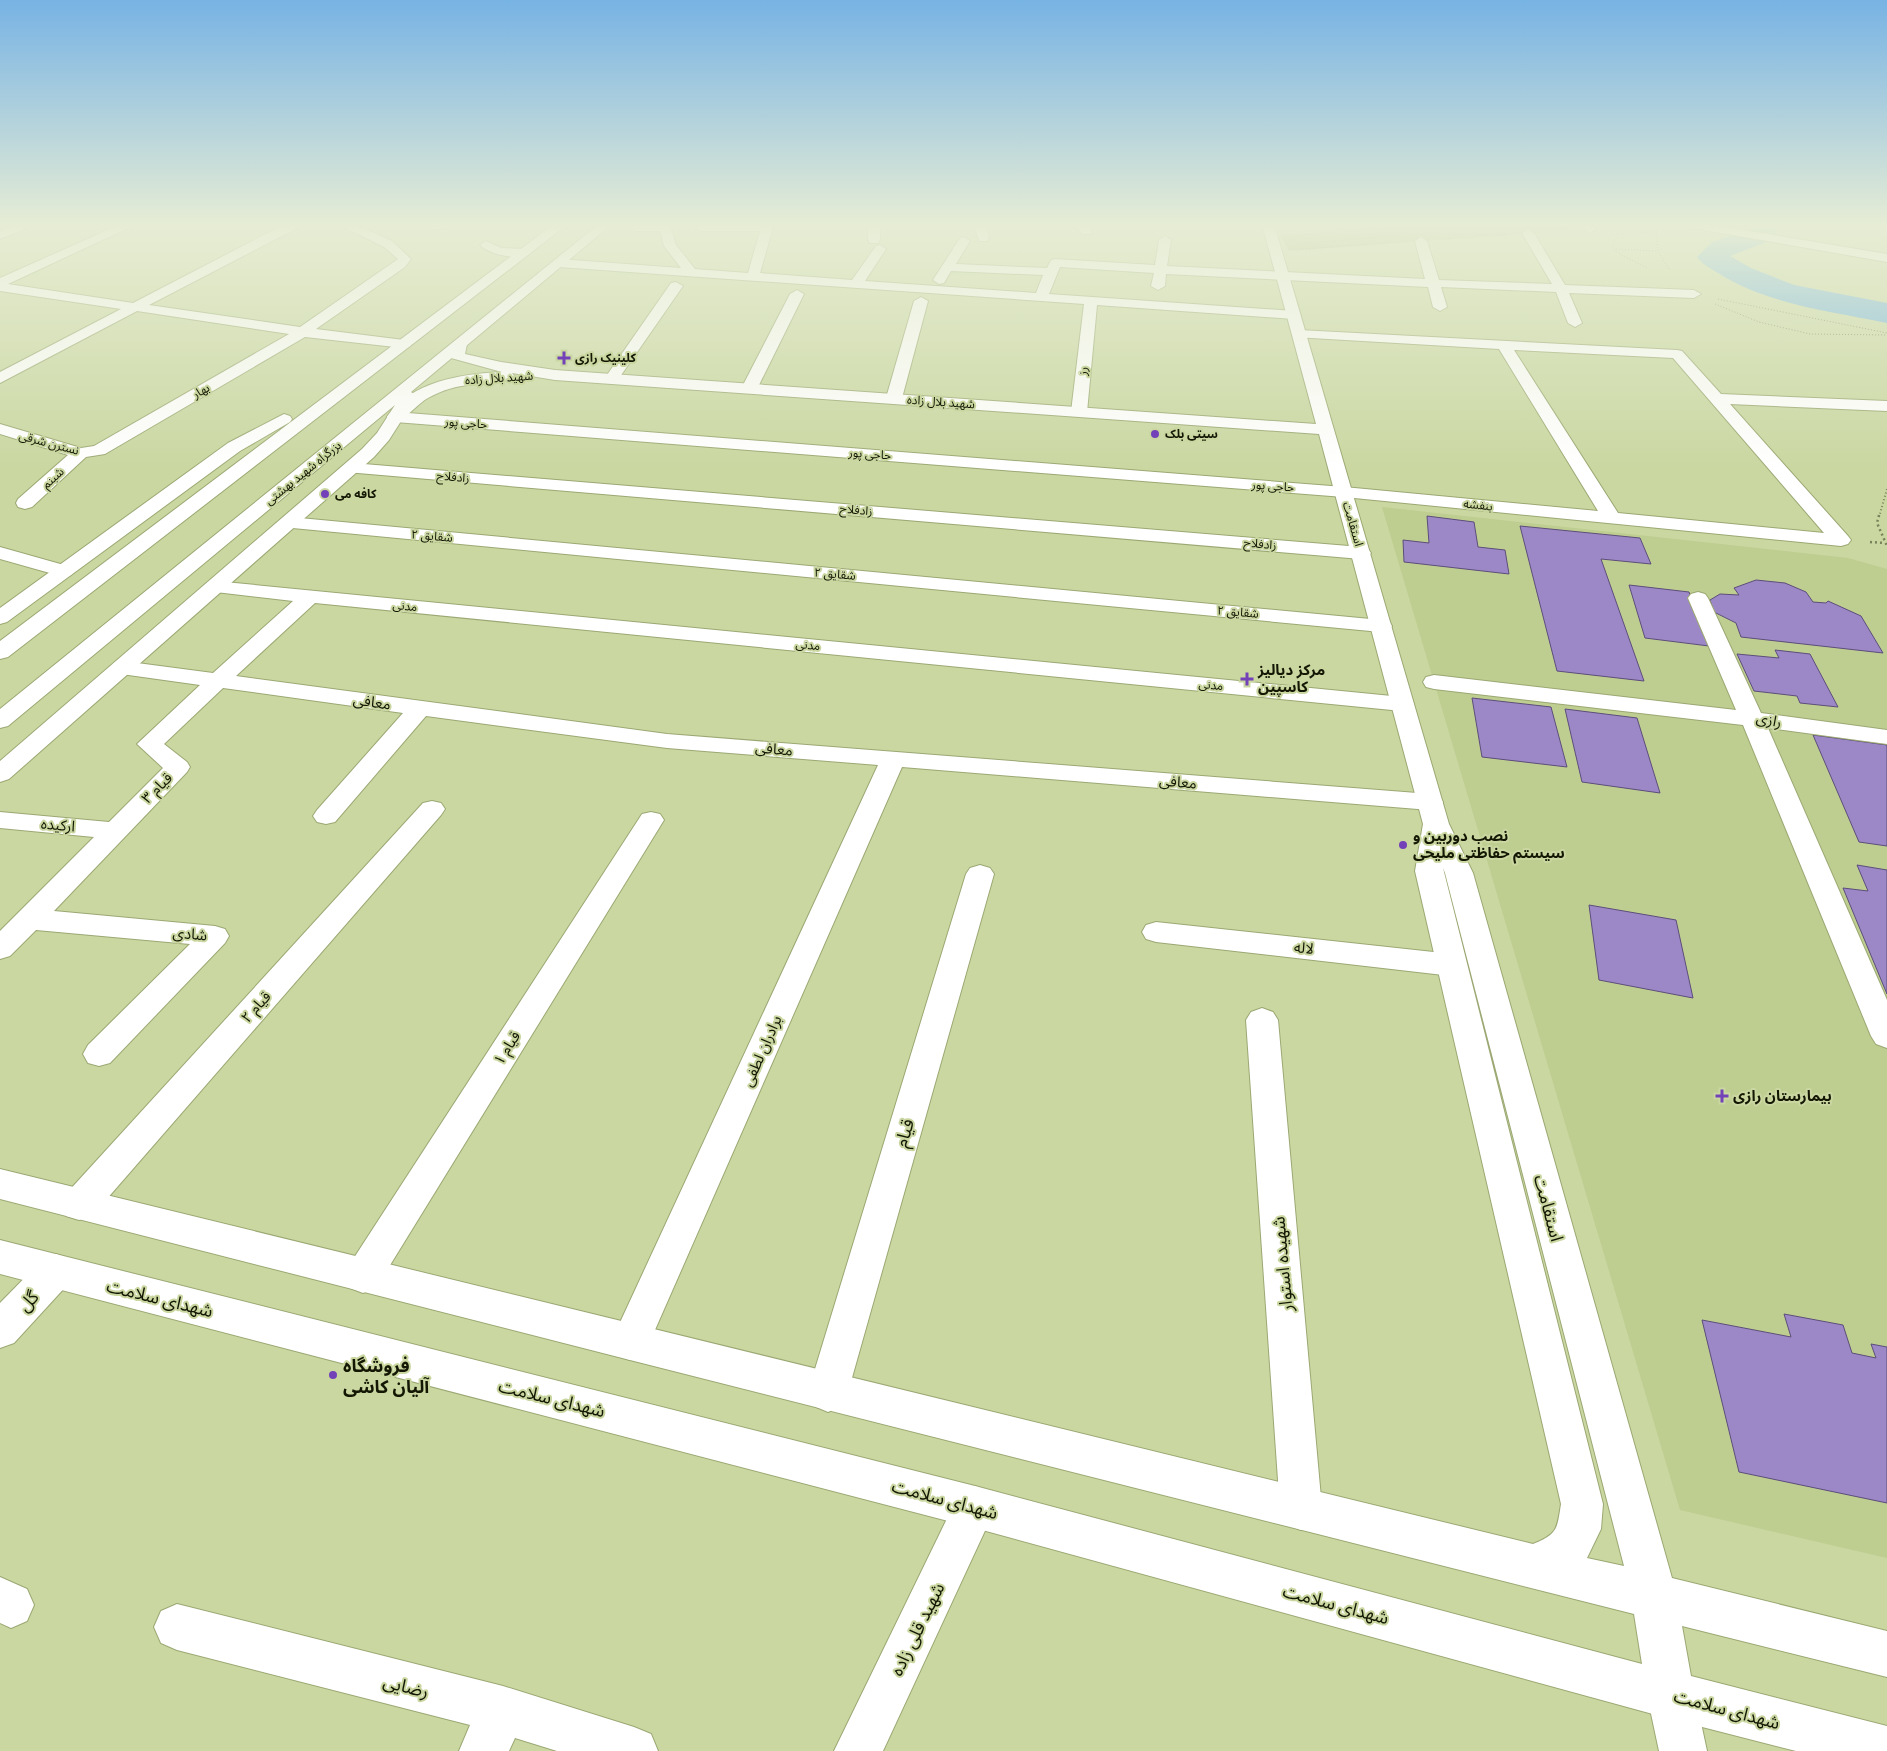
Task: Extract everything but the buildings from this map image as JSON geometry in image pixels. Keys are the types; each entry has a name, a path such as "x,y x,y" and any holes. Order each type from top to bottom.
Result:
{"main road":[{"path":"123,306 302,332 404,344"},
{"path":"0,378 141,306"},
{"name":"بهار","path":"99,450 302,332 340,306"},
{"path":"0,652 454,306"},
{"name":"بزرگراه شهید بهشتی","path":"0,721 507,306"},
{"path":"612,378 662,306"},
{"path":"750,387 791,306"},
{"path":"894,398 920,306"},
{"name":"رز","path":"1079,412 1090,306"},
{"path":"1164,306 1294,315"},
{"name":"استقامت","path":"1291,306 1433,813 1459,873 1654,1596 1683,1751"},
{"path":"1568,306 1575,323"},
{"path":"1299,334 1676,354 1716,399 1887,406"},
{"name":"شهید بلال زاده","path":"460,344 456,355 460,357 501,368 555,375 750,387 1327,430"},
{"path":"1504,344 1612,518"},
{"path":"0,774 352,468 377,444 424,373"},
{"name":"شهید بلال زاده","path":"395,417 414,399 432,389 455,382 492,377 555,375"},
{"path":"0,618 245,440 352,384"},
{"name":"بنفشه","path":"1344,492 1841,540 1716,399"},
{"name":"حاجی پور","path":"395,417 1344,492"},
{"name":"نسترن شرقی","path":"0,429 81,453 99,450"},
{"name":"شبنم","path":"25,503 81,453"},
{"name":"زادفلاح","path":"352,468 1361,553"},
{"name":"شقایق ۲","path":"289,523 1381,626"},
{"path":"0,553 64,571"},
{"name":"مدنی","path":"214,587 1402,704"},
{"name":"قیام ۳","path":"0,949 178,767 149,744 310,597"},
{"name":"رازی","path":"1698,598 1752,719 1887,737"},
{"name":"معافی","path":"122,668 667,741 893,759 1433,813"},
{"path":"1434,682 1752,719 1887,1036"},
{"path":"326,816 420,708"},
{"name":"برادران لطفی","path":"630,1342 893,759"},
{"name":"قیام ۲","path":"80,1205 432,809"},
{"name":"استقامت","path":"1433,813 1429,871 1582,1504 1579,1529 1566,1553 1532,1566"},
{"name":"ارکیده","path":"0,820 115,831"},
{"name":"قیام ۱","path":"363,1276 651,820"},
{"name":"قیام","path":"828,1392 980,874"},
{"name":"شادی","path":"29,919 215,936 99,1054"},
{"name":"لاله","path":"1156,932 1452,965"},
{"name":"شهیده استوار","path":"1262,1020 1301,1509"},
{"path":"0,1184 828,1392 1887,1654"},
{"name":"شهدای سلامت","path":"0,1257 975,1507 1671,1695 1887,1750"},
{"name":"گل","path":"0,1330 56,1271"},
{"name":"شهید قلی زاده","path":"858,1751 975,1507"},
{"name":"رضایی","path":"177,1627 493,1731 634,1751"}],"path":[{"path":"1721,306 1759,322 1810,334 1887,334"},
{"path":"1751,306 1887,334"},
{"path":"1887,489 1877,523 1887,546"}],"shaded area":[{"name":"بیمارستان رازی","path":"1382,507 1848,558 1887,569 1887,1558 1680,1510"}],"waterway":[{"path":"1850,306 1887,313"}],"place":[{"name":"کلینیک رازی","path":"564,358"},
{"name":"سیتی بلک","path":"1155,434"},
{"name":"کافه می","path":"325,494"},
{"name":"مرکز دیالیز کاسپین","path":"1247,679"},
{"name":"نصب دوربین و سیستم حفاظتی ملیحی","path":"1403,845"},
{"name":"بیمارستان رازی","path":"1722,1096"},
{"name":"فروشگاه آلیان کاشی","path":"333,1375"}]}
